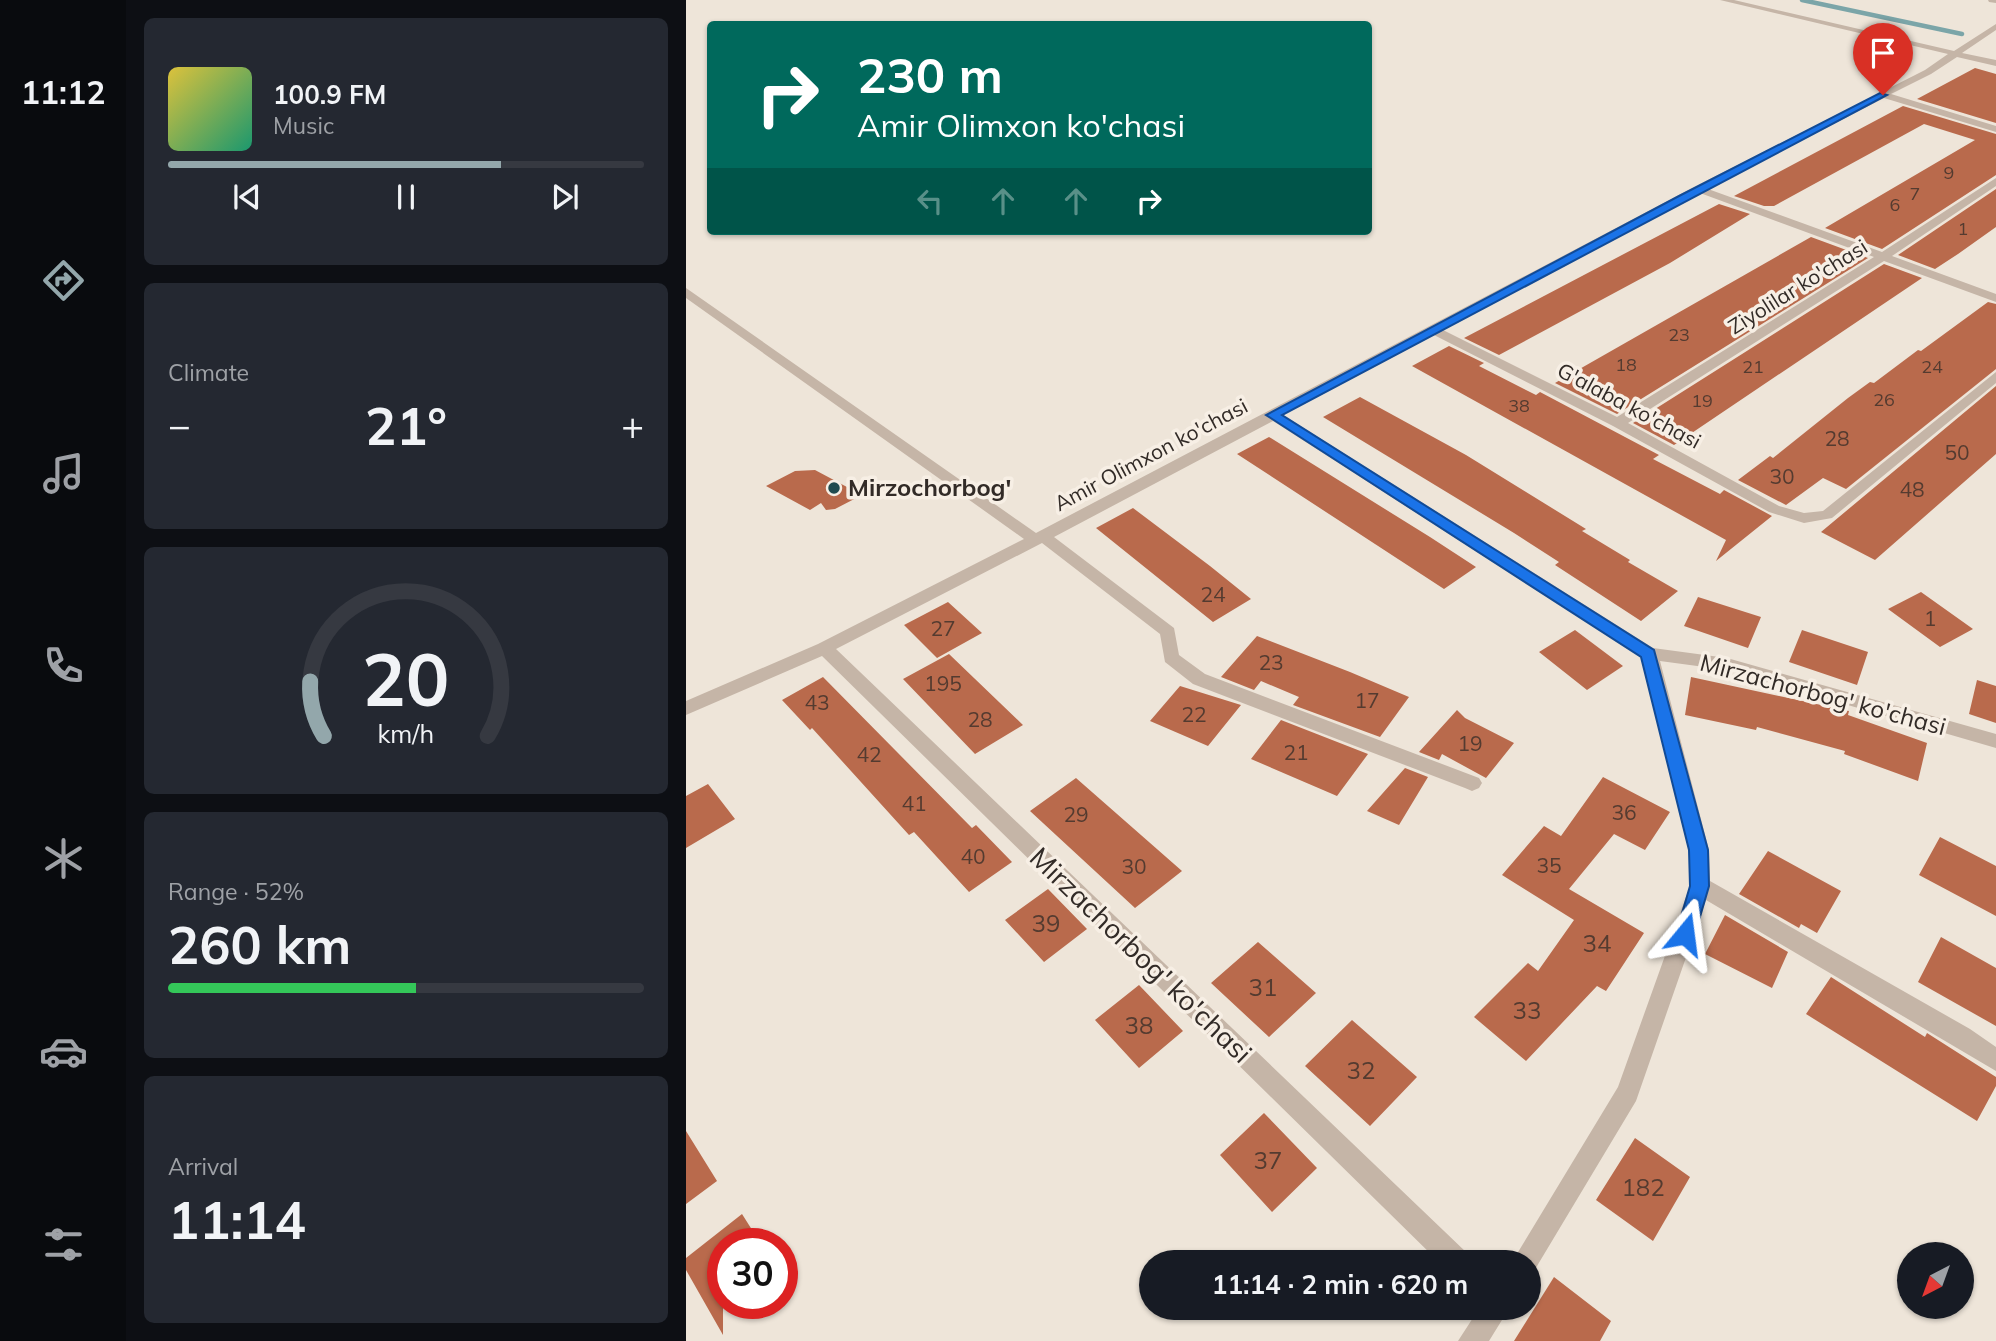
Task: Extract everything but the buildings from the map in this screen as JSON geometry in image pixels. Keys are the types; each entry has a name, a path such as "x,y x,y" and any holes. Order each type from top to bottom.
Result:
{"street":[{"path":"1724,0 1996,62"},
{"name":"Amir Olimxon ko'chasi","path":"686,708 824,648 1038,538 1698,189 1928,72 1996,26"},
{"path":"1883,95 1996,129"},
{"name":"Ziyolilar ko'chasi","path":"1618,422 1881,258 1996,181"},
{"path":"1698,189 1996,298"},
{"path":"686,292 1168,632 1171,658 1199,679 1472,783"},
{"name":"G'alaba ko'chasi","path":"1434,330 1618,422 1774,509 1804,518 1827,515 1996,376"},
{"name":"Mirzachorbog' ko'chasi","path":"1273,415 1648,654 1727,664 1996,741"},
{"name":"Mirzachorbog' ko'chasi","path":"824,648 1446,1250"},
{"path":"1532,1250 1629,1093 1700,886 1699,850 1648,654"},
{"path":"1700,886 1962,1037 1996,1060"},
{"path":"1472,1341 1487,1320"}],"waterway":[{"path":"1802,0 1962,34"}],"place":[{"name":"Mirzochorbog'","path":"834,488"}],"route":[{"path":"1685,934 1700,886 1699,850 1648,654 1273,415 1682,198 1883,95"}]}
